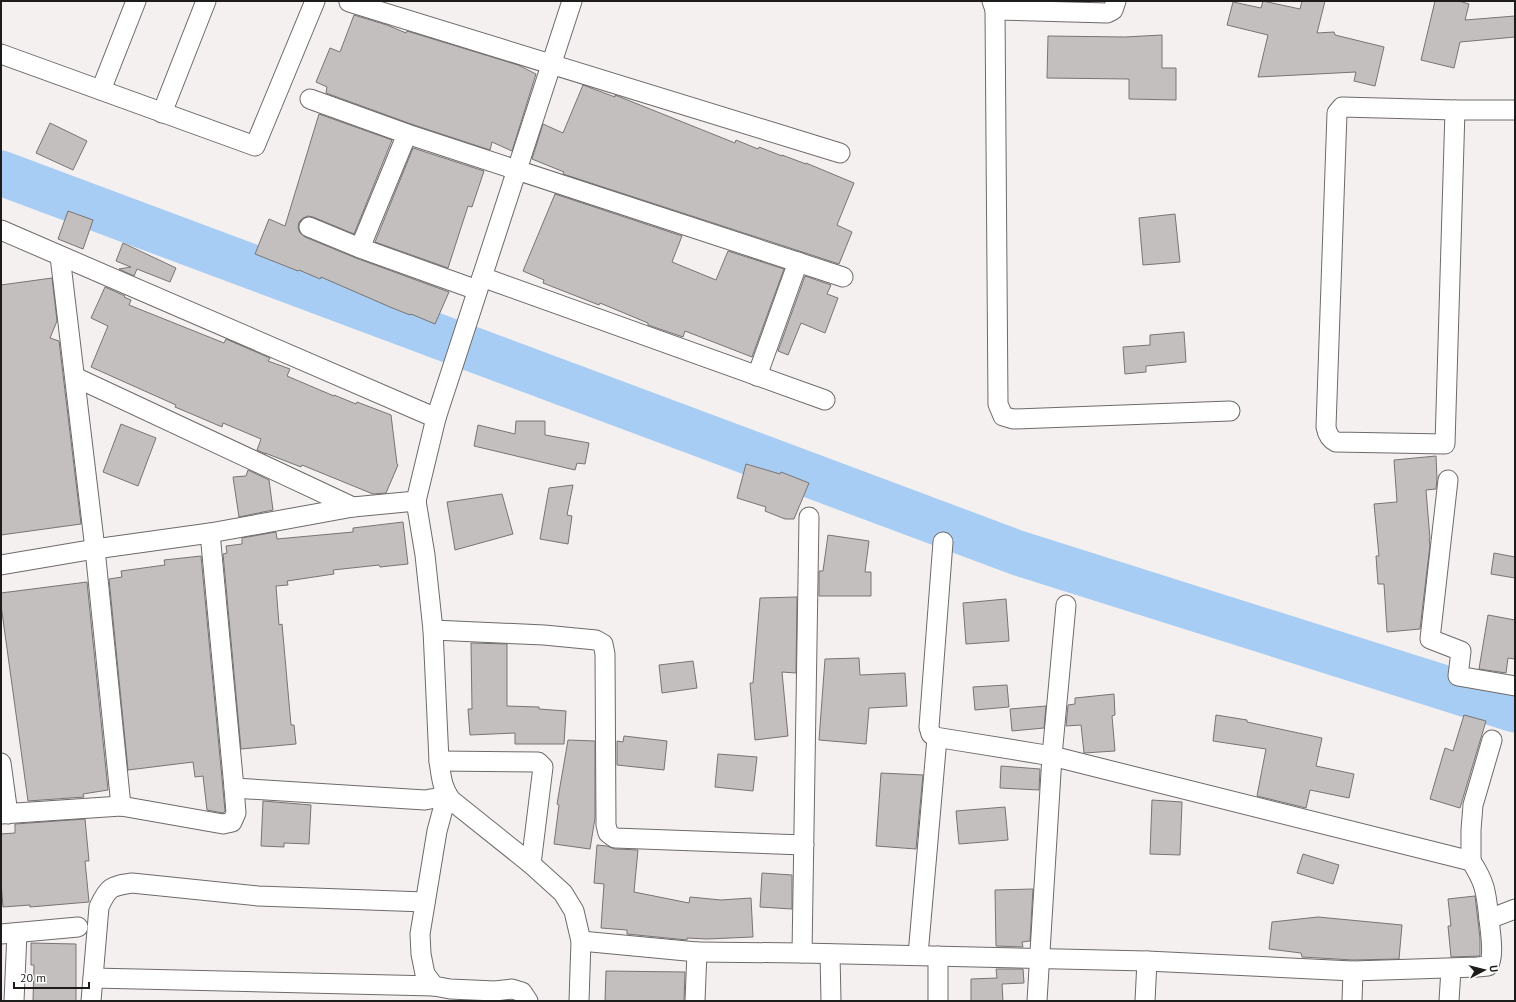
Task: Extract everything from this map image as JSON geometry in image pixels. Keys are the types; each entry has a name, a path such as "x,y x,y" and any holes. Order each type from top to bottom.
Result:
{"street":[{"path":"101,90 136,1"},
{"path":"162,113 206,1"},
{"path":"1,54 255,146 315,1"},
{"path":"572,1 436,418 416,501 425,555 433,630 439,761 442,780 451,800 531,864 564,893 574,911 581,941 579,1001"},
{"path":"1116,1 1113,10 1107,13 993,6 998,404 1003,416 1013,419 1230,411"},
{"path":"349,2 840,153"},
{"path":"310,99 517,171 843,277"},
{"path":"1455,110 1445,444 1336,442 1328,435 1326,427 1338,109 1343,107 1515,110"},
{"path":"360,248 407,134"},
{"path":"309,226 360,248 480,283 825,400"},
{"path":"1,230 436,418"},
{"path":"60,256 95,549 121,806"},
{"path":"757,376 798,262"},
{"path":"75,377 353,508"},
{"path":"1448,480 1430,639 1462,650 1458,676 1515,686"},
{"path":"1,565 353,508 416,501"},
{"path":"802,953 809,517"},
{"path":"1,763 4,814 121,806 223,824 232,822 236,813 210,532"},
{"path":"943,542 929,727 931,734 937,738 1052,756 1471,861"},
{"path":"1037,1001 1038,959 1052,756 1066,605"},
{"path":"433,630 544,635 596,640 603,644 605,654 606,825 608,833 615,838 804,845"},
{"path":"918,955 937,738"},
{"path":"581,941 697,952 918,955 1147,961 1353,971 1477,967 1489,964 1491,960 1491,937 1484,885 1481,876 1471,861 1471,830 1473,805 1492,740"},
{"path":"439,761 538,762 541,764 543,767 531,864"},
{"path":"234,788 425,800 447,794"},
{"path":"434,986 425,974 420,954 420,934 436,831 447,794"},
{"path":"91,1001 99,907 105,894 115,885 132,883 258,896 425,902"},
{"path":"1489,919 1515,909"},
{"path":"14,1001 9,933 78,927"},
{"path":"695,1001 697,952"},
{"path":"830,954 831,1001"},
{"path":"938,956 938,1001"},
{"path":"1145,1001 1147,961"},
{"path":"1449,1001 1451,969"},
{"path":"1352,1001 1353,971"},
{"path":"93,978 434,986 450,989 487,990 512,988 522,992 528,1001"}],"building":[{"path":"1263,1 1300,9 1302,1 1325,1 1317,33 1334,32 1335,35 1384,47 1375,86 1354,81 1356,72 1258,77 1268,35 1227,25 1233,2 1261,8"},
{"path":"1435,1 1459,1 1469,4 1465,20 1515,16 1515,37 1460,42 1454,68 1421,60"},
{"path":"354,15 387,25 406,33 407,31 518,65 536,74 512,151 492,142 490,150 411,124 326,93 327,87 316,82 330,48 340,52"},
{"path":"1162,35 1162,68 1176,68 1176,100 1129,99 1129,79 1047,78 1048,36 1125,37"},
{"path":"583,85 615,97 615,95 735,143 736,140 758,149 759,147 806,163 854,183 837,225 852,232 839,264 563,174 564,172 532,159 543,124 563,133"},
{"path":"319,114 392,140 354,234 308,216 299,222 298,228 300,233 305,237 356,258 449,292 435,324 390,307 321,277 320,279 255,254 269,219 285,226"},
{"path":"50,123 87,141 73,170 36,153"},
{"path":"413,148 484,171 472,207 468,206 448,268 375,242"},
{"path":"555,194 682,236 672,262 716,280 728,251 784,269 752,357 685,331 683,337 648,325 648,323 600,303 599,305 543,283 544,280 523,271"},
{"path":"68,211 93,220 83,249 58,239"},
{"path":"1175,214 1180,262 1143,265 1139,218"},
{"path":"123,243 176,268 170,282 137,269 134,276 119,269 131,267 116,261"},
{"path":"805,276 831,285 827,294 838,298 825,333 801,323 788,355 778,351"},
{"path":"52,278 57,321 50,338 59,341 81,524 1,535 1,285"},
{"path":"105,287 131,300 129,305 224,343 226,339 270,358 268,361 290,369 287,376 334,396 356,404 357,402 391,415 398,465 386,493 373,494 302,465 301,467 265,453 266,454 257,450 261,439 223,423 222,427 175,407 176,405 91,367 108,326 91,318"},
{"path":"1184,332 1186,362 1146,366 1146,372 1125,374 1123,347 1150,345 1150,335"},
{"path":"516,421 545,421 545,435 589,443 585,464 577,463 575,470 474,446 478,425 515,434"},
{"path":"121,424 156,438 138,486 103,472"},
{"path":"1436,456 1436,489 1426,490 1430,545 1420,629 1387,632 1384,584 1378,584 1376,556 1379,556 1374,504 1397,502 1394,460"},
{"path":"746,464 780,474 781,472 809,483 794,519 785,519 765,511 766,507 737,498"},
{"path":"248,470 269,480 273,510 239,517 233,477 246,476"},
{"path":"573,485 567,515 572,516 568,544 540,539 549,488"},
{"path":"502,494 513,534 455,550 447,502"},
{"path":"403,522 408,564 380,567 379,565 333,570 334,574 287,581 288,585 276,586 279,625 282,624 291,725 294,725 296,744 241,749 223,554 227,553 226,546 242,544 242,538 276,532 277,539 353,532 353,528"},
{"path":"828,535 869,541 865,572 871,572 871,596 819,596 819,571 823,571"},
{"path":"1494,553 1515,557 1515,578 1491,574"},
{"path":"201,556 225,811 223,813 207,810 203,776 195,777 193,762 128,770 109,579 122,577 121,571 165,565 164,560"},
{"path":"87,582 108,790 83,794 84,797 28,801 1,605 1,593"},
{"path":"797,597 796,673 782,672 788,736 755,740 750,683 753,683 760,598"},
{"path":"1006,599 1009,641 966,644 963,603"},
{"path":"1488,615 1515,620 1515,659 1508,658 1506,673 1479,669"},
{"path":"471,643 507,644 507,706 539,707 539,709 566,711 564,744 515,744 515,733 470,735 468,709 472,709"},
{"path":"859,658 860,675 905,673 907,706 869,708 866,744 819,740 825,659"},
{"path":"693,661 697,688 662,693 659,665"},
{"path":"1007,685 1009,707 975,710 973,687"},
{"path":"1114,694 1115,715 1112,716 1115,751 1084,753 1081,725 1066,726 1068,705 1075,704 1075,698"},
{"path":"1046,706 1044,728 1012,731 1010,709"},
{"path":"1216,715 1247,720 1247,722 1322,738 1316,766 1354,774 1349,798 1310,790 1306,808 1257,796 1266,749 1213,741"},
{"path":"1464,715 1486,721 1460,808 1430,799 1445,748 1453,751"},
{"path":"624,736 667,741 664,770 617,765 617,741 623,742"},
{"path":"568,740 595,741 595,818 590,849 554,844 559,805 557,804"},
{"path":"718,754 757,757 753,791 715,787"},
{"path":"1001,766 1040,769 1039,790 1000,788"},
{"path":"881,773 923,775 916,849 876,846"},
{"path":"1152,800 1182,802 1180,855 1150,854"},
{"path":"263,801 311,805 309,844 284,843 284,847 261,846"},
{"path":"1005,807 1008,840 959,844 956,811"},
{"path":"85,819 89,861 85,861 89,902 30,907 30,905 3,907 1,882 1,834 15,833 15,824"},
{"path":"597,845 615,849 638,850 634,892 689,903 690,897 721,900 751,898 753,937 707,939 687,938 687,940 627,934 627,930 601,928 604,884 594,883"},
{"path":"1303,854 1339,865 1333,884 1297,873"},
{"path":"762,873 792,875 792,909 760,907"},
{"path":"1033,889 1030,941 1022,942 1023,947 996,946 995,890"},
{"path":"1475,896 1480,938 1480,956 1451,957 1448,926 1451,926 1448,899"},
{"path":"1318,917 1402,925 1399,959 1353,960 1302,957 1301,953 1269,949 1272,922"},
{"path":"31,943 76,944 76,1001 33,1001 34,965 31,965"},
{"path":"996,969 1023,969 1024,983 1002,984 1003,1001 971,1001 971,979 997,978"},
{"path":"606,971 685,972 684,1001 605,1001"}],"waterway":[{"path":"1,173 1018,553 1515,710"}]}
